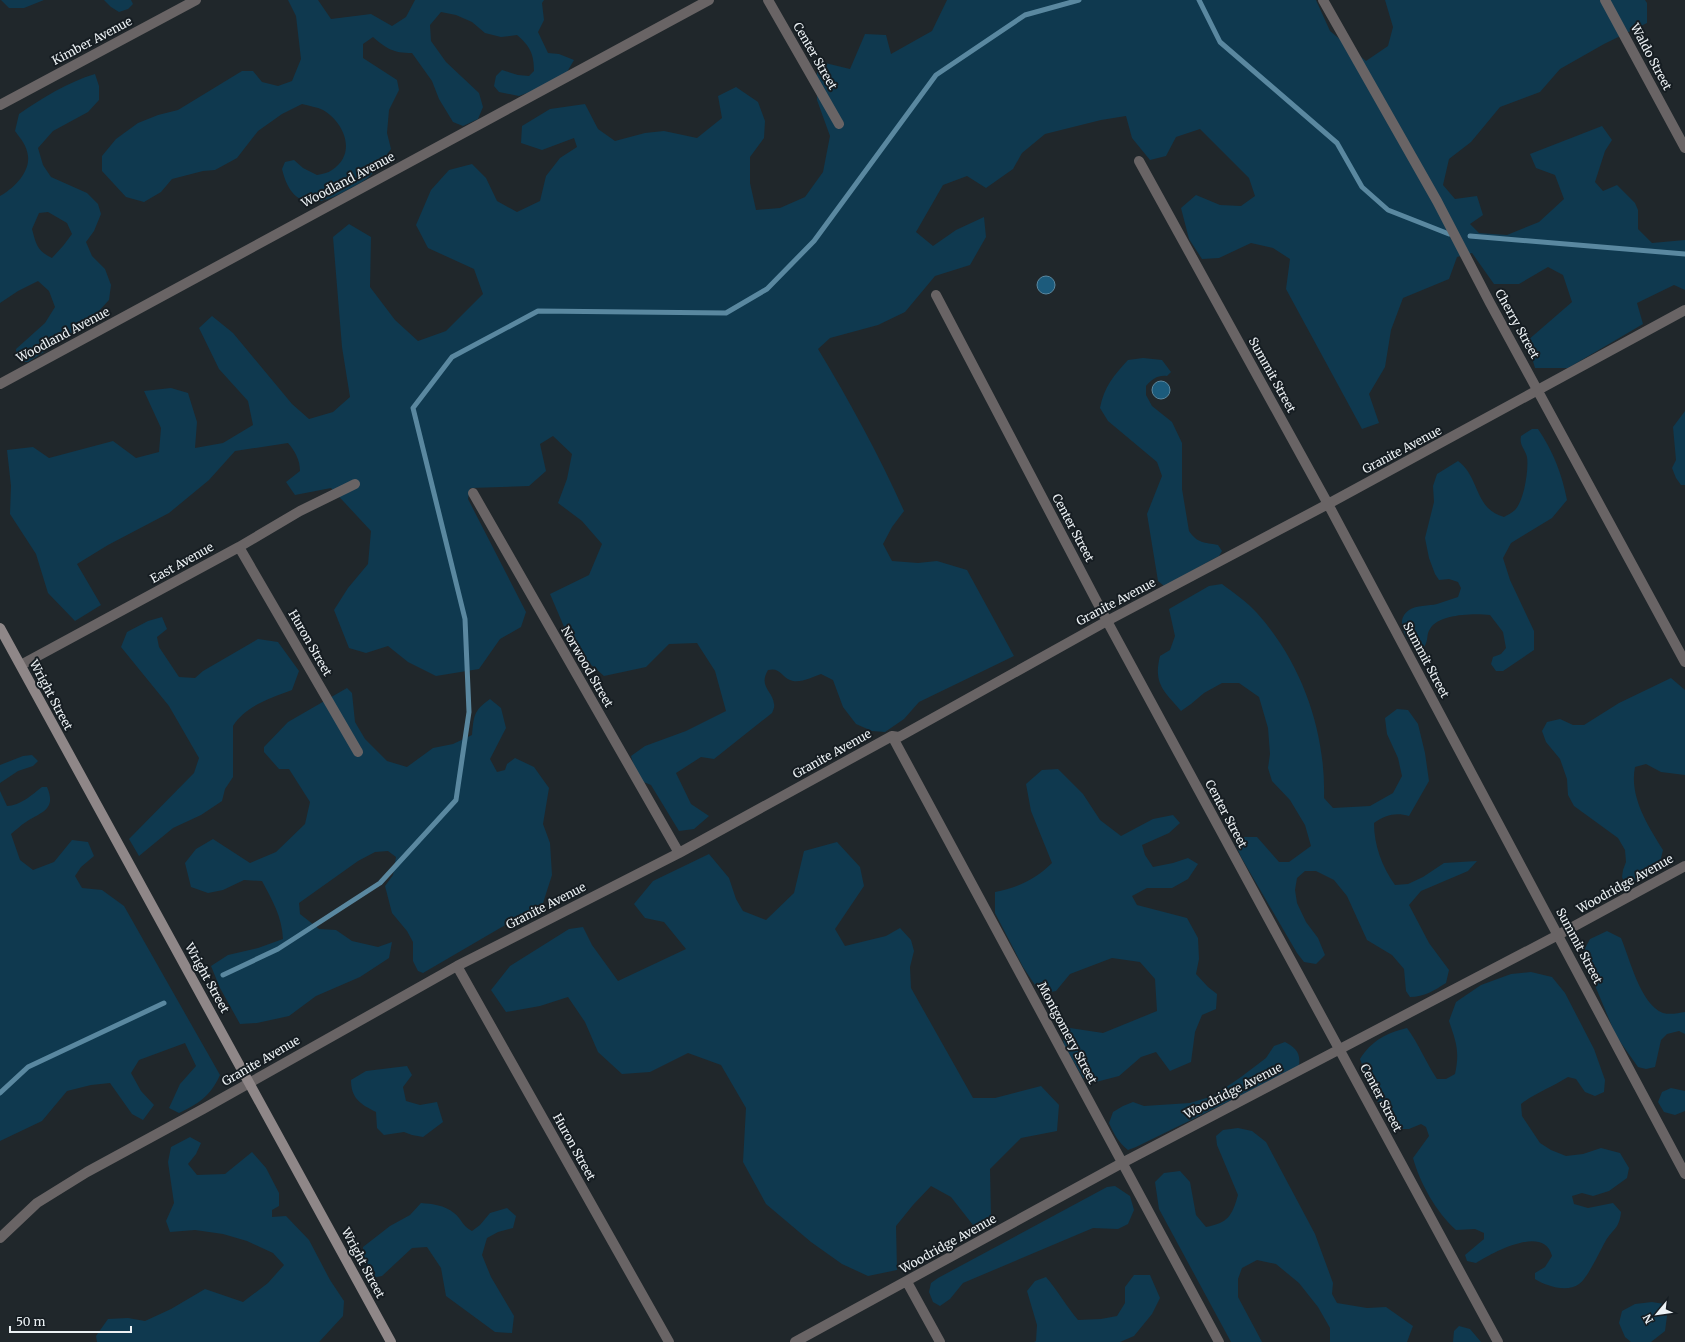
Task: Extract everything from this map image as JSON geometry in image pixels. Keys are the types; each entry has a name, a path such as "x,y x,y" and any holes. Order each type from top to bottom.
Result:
{"main road":[{"name":"Wright Street","path":"0,628 250,1082 391,1342"}],"street":[{"name":"Kimber Avenue","path":"0,105 196,0"},
{"name":"Woodland Avenue","path":"0,384 709,0"},
{"name":"Center Street","path":"768,0 839,124"},
{"name":"Cherry Street","path":"1323,0 1437,201 1490,303 1539,390 1685,662"},
{"name":"Waldo Street","path":"1605,0 1685,148"},
{"name":"Summit Street","path":"1139,161 1328,504 1685,1174"},
{"name":"Center Street","path":"936,296 1107,621 1498,1342"},
{"name":"Granite Avenue","path":"0,1238 37,1202 87,1172 203,1109 457,966 679,853 892,736 899,737 1107,621 1328,504 1685,310"},
{"name":"East Avenue","path":"21,666 300,511 355,484"},
{"name":"Norwood Street","path":"473,494 679,853"},
{"name":"Huron Street","path":"239,546 358,752"},
{"name":"Montgomery Street","path":"892,736 1219,1342"},
{"name":"Woodridge Avenue","path":"795,1342 1122,1163 1558,935 1685,866"},
{"name":"Huron Street","path":"457,966 669,1342"},
{"path":"907,1282 940,1342"}],"shaded area":[{"path":"1,0 44,0 24,8 9,8"},
{"path":"104,0 131,0 133,4 128,9 119,12"},
{"path":"288,0 318,0 331,19 371,14 392,26 406,17 415,0 544,0 542,3 544,20 538,32 548,53 559,54 574,60 567,72 540,88 519,96 499,92 494,86 496,76 502,70 518,75 529,76 534,71 532,55 528,47 517,35 501,37 485,33 472,22 456,15 441,12 430,25 431,41 446,62 479,93 483,107 478,119 463,126 453,122 439,99 432,81 412,53 391,50 382,45 373,37 363,44 363,58 397,80 399,90 389,110 387,133 391,149 368,178 338,195 317,202 308,202 299,199 292,192 286,183 282,169 285,162 294,160 303,168 317,175 323,174 330,171 340,163 344,156 346,147 342,130 331,116 321,109 302,104 282,114 258,131 237,158 215,170 203,171 172,179 161,192 144,202 126,197 102,171 102,156 116,139 138,123 158,115 178,110 242,71 253,71 262,82 278,86 292,81 301,59 296,16"},
{"path":"947,0 1316,0 1330,31 1366,61 1388,46 1393,27 1385,0 1645,0 1647,3 1647,23 1604,44 1560,69 1540,92 1500,107 1471,142 1449,159 1443,185 1455,199 1477,196 1483,215 1470,224 1479,233 1507,235 1539,222 1564,199 1555,175 1536,168 1530,154 1602,126 1612,140 1605,151 1595,182 1603,191 1617,185 1635,203 1638,210 1638,229 1652,243 1685,240 1685,290 1674,285 1637,303 1643,324 1568,368 1535,368 1527,341 1572,302 1563,275 1548,267 1519,284 1494,284 1472,253 1457,257 1449,279 1403,298 1391,330 1385,367 1369,394 1379,423 1362,429 1286,289 1290,259 1273,248 1251,243 1219,258 1202,259 1189,239 1181,208 1196,195 1220,205 1241,206 1255,196 1249,178 1200,129 1176,137 1166,156 1150,160 1132,138 1126,116 1101,120 1045,134 1022,153 1013,169 986,188 967,176 943,185 916,232 933,246 956,230 984,217 986,237 970,265 935,276 905,312 878,325 830,338 818,349 864,429 904,511 892,527 883,544 892,561 918,563 937,561 967,570 1014,656 919,702 904,719 885,732 872,731 856,724 843,707 833,680 821,674 806,680 794,681 790,680 778,671 772,669 768,670 765,676 765,685 773,700 774,706 772,713 714,759 701,757 676,773 691,804 709,816 694,829 679,831 651,785 641,781 635,770 631,756 645,746 686,731 726,711 715,671 697,643 669,644 646,667 604,676 574,650 550,594 589,575 602,544 582,521 558,503 567,479 572,454 553,436 540,444 546,471 529,486 470,488 468,499 526,612 521,627 500,639 479,669 436,676 408,662 388,646 366,653 349,648 334,610 348,588 368,564 371,531 331,488 295,495 286,482 300,471 300,467 297,456 288,443 235,451 209,480 169,513 108,545 77,564 101,605 75,621 48,593 36,554 10,514 11,486 7,450 33,447 49,458 113,441 136,458 159,452 161,428 144,391 171,388 188,393 197,422 195,448 223,443 253,425 248,401 219,369 199,328 212,316 233,333 292,404 309,419 333,412 350,397 342,347 333,237 349,224 371,237 370,287 395,320 418,341 446,331 483,294 474,269 428,248 416,225 431,190 449,170 472,164 486,178 497,201 517,212 540,201 546,176 560,158 577,147 574,138 542,150 521,143 522,126 550,109 585,104 598,129 615,141 645,133 664,131 697,138 722,118 718,96 736,87 758,102 765,121 764,138 750,157 750,183 756,210 780,208 805,197 823,172 830,136 817,100 817,61 850,69 865,34 886,35 891,54 932,31"},
{"path":"95,74 99,86 99,100 88,112 53,131 38,148 43,165 51,177 87,193 98,204 101,214 94,231 86,242 92,256 105,269 111,285 109,300 84,327 28,362 21,362 17,357 16,349 45,323 55,307 49,291 38,281 18,291 0,303 0,196 20,180 28,162 26,149 15,131 19,114 56,91 85,77","holes":["48,212 67,223 72,234 63,246 52,258 43,253 38,246 32,229 39,213"]},
{"path":"1046,276 1052,279 1055,285 1052,291 1046,294 1040,291 1037,285 1040,279"},
{"path":"1143,358 1162,360 1171,372 1167,376 1158,377 1151,381 1146,386 1146,395 1152,406 1172,422 1182,443 1182,489 1189,531 1198,540 1205,543 1218,545 1222,551 1219,556 1164,586 1158,581 1147,514 1162,476 1157,462 1108,421 1100,408 1104,394 1118,371 1128,360"},
{"path":"1161,381 1167,384 1170,390 1167,396 1161,399 1155,396 1152,390 1155,384"},
{"path":"1685,411 1685,485 1681,485 1672,468 1676,460 1673,427"},
{"path":"1532,429 1538,429 1552,454 1560,472 1567,500 1552,518 1511,543 1503,558 1510,580 1534,631 1534,650 1503,671 1496,671 1491,664 1493,657 1501,654 1506,648 1503,632 1490,615 1475,614 1448,617 1440,620 1434,624 1429,631 1424,647 1415,648 1403,629 1402,619 1405,614 1415,607 1437,604 1458,597 1461,588 1458,582 1449,579 1439,580 1429,558 1425,538 1434,502 1433,486 1437,474 1458,461 1470,475 1487,507 1494,513 1504,517 1515,510 1521,500 1526,477 1527,457 1522,447 1521,436"},
{"path":"1222,584 1245,601 1257,613 1287,654 1299,676 1316,724 1321,748 1324,773 1324,798 1333,808 1370,806 1393,793 1402,776 1398,758 1387,734 1385,718 1397,709 1408,710 1418,724 1425,753 1429,781 1409,816 1400,814 1391,815 1374,823 1377,848 1386,871 1395,885 1408,884 1423,877 1444,863 1477,861 1468,871 1421,891 1409,905 1429,943 1449,970 1446,983 1433,991 1420,996 1410,997 1406,991 1404,969 1392,955 1367,940 1347,896 1334,880 1316,871 1305,871 1297,878 1295,890 1297,903 1306,922 1318,938 1325,955 1316,964 1304,962 1297,953 1241,857 1236,845 1242,837 1257,837 1279,862 1289,862 1311,846 1305,825 1290,800 1272,781 1268,768 1270,754 1268,728 1259,697 1239,683 1222,683 1204,693 1181,711 1165,692 1159,680 1158,666 1160,656 1170,650 1175,636 1169,609 1209,586"},
{"path":"162,617 167,629 157,637 159,647 179,677 195,678 203,671 258,639 278,642 299,671 292,690 251,708 238,719 233,726 233,777 225,789 222,801 201,815 173,828 139,856 129,839 194,773 199,758 169,706 121,647 127,632 148,621"},
{"path":"1671,678 1685,690 1685,775 1661,772 1646,764 1635,767 1634,778 1637,800 1651,831 1663,850 1659,866 1639,880 1625,883 1622,877 1626,862 1625,850 1618,838 1574,806 1568,795 1567,779 1560,759 1546,742 1542,731 1547,722 1560,719 1573,725 1584,725 1619,703"},
{"path":"347,688 352,693 355,722 365,739 387,761 407,767 433,748 453,744 472,735 475,714 484,703 490,699 501,708 506,728 490,759 497,772 505,770 507,764 515,758 534,767 549,788 543,824 550,843 552,875 543,903 423,973 418,971 413,961 413,942 407,931 392,913 385,886 393,875 396,857 388,851 375,852 358,861 299,903 300,914 319,929 336,930 352,941 378,947 392,942 389,958 360,977 316,996 289,1016 257,1023 240,1024 220,988 211,966 228,955 258,948 283,939 279,916 262,881 244,880 223,890 208,893 191,887 185,863 196,849 213,839 250,863 276,852 305,824 310,802 289,769 279,769 264,752 264,747 288,722"},
{"path":"32,755 38,761 33,766 18,771 0,783 0,765 23,756"},
{"path":"1058,769 1083,794 1100,820 1121,836 1153,819 1173,815 1180,823 1169,833 1142,845 1145,855 1153,867 1188,858 1198,864 1188,879 1172,888 1147,888 1132,896 1137,905 1187,918 1198,938 1199,959 1196,974 1217,994 1216,1009 1202,1015 1195,1032 1191,1062 1170,1071 1156,1052 1141,1057 1119,1076 1096,1082 1083,1078 1064,1045 1062,1032 1070,1028 1103,1033 1157,1011 1155,979 1140,962 1112,958 1070,974 1056,991 1041,994 1023,967 995,913 995,892 1026,882 1046,869 1052,863 1031,811 1026,784 1042,770"},
{"path":"42,787 47,787 50,795 49,806 42,813 24,823 11,834 20,860 33,870 54,862 72,840 88,842 94,856 81,867 75,876 82,888 102,890 124,906 220,1075 208,1094 192,1106 179,1113 169,1108 180,1084 196,1066 185,1043 139,1060 131,1073 141,1091 154,1105 143,1120 132,1114 110,1083 91,1085 67,1091 42,1121 0,1141 0,791 7,806 21,802"},
{"path":"837,842 860,867 864,886 835,929 845,946 886,936 900,928 911,940 914,951 910,967 911,988 973,1098 995,1098 1041,1086 1059,1105 1057,1131 1021,1138 990,1169 991,1217 973,1225 951,1197 931,1186 896,1226 897,1270 868,1276 842,1264 811,1242 766,1204 743,1162 746,1108 721,1065 688,1053 650,1072 622,1074 598,1052 585,1022 568,997 540,1006 506,1012 491,990 510,966 569,929 583,927 592,945 618,981 686,949 664,922 645,918 634,904 653,881 709,854 729,878 736,899 743,911 766,920 794,893 804,851"},
{"path":"1607,931 1621,938 1642,991 1655,1008 1666,1014 1685,1012 1685,1034 1679,1031 1667,1034 1661,1040 1655,1067 1646,1069 1638,1067 1616,1036 1589,971 1583,952 1590,939"},
{"path":"1531,972 1552,977 1565,993 1594,1049 1605,1080 1604,1092 1595,1096 1585,1092 1576,1079 1568,1077 1521,1104 1522,1116 1540,1143 1551,1150 1566,1156 1583,1154 1601,1148 1620,1153 1629,1168 1627,1178 1609,1191 1593,1196 1582,1193 1572,1196 1574,1204 1588,1208 1613,1203 1621,1212 1617,1226 1608,1237 1586,1277 1579,1284 1569,1288 1557,1288 1535,1279 1535,1273 1545,1267 1552,1256 1547,1247 1539,1242 1517,1244 1505,1248 1476,1263 1467,1261 1465,1255 1484,1239 1484,1233 1475,1229 1456,1230 1435,1206 1424,1187 1413,1158 1429,1136 1426,1127 1421,1124 1409,1129 1396,1129 1379,1105 1360,1059 1365,1052 1380,1038 1407,1028 1437,1079 1446,1079 1455,1074 1457,1059 1454,1035 1449,1021 1456,1002 1481,985 1511,974"},
{"path":"1285,1042 1292,1046 1298,1054 1299,1065 1289,1072 1136,1147 1128,1150 1119,1141 1109,1123 1113,1112 1133,1102 1144,1106 1190,1103 1213,1096 1266,1058 1274,1046"},
{"path":"407,1066 412,1075 403,1087 406,1101 420,1105 437,1102 443,1122 423,1137 404,1132 384,1135 377,1128 376,1112 358,1100 351,1086 351,1080 366,1071"},
{"path":"1671,1088 1685,1091 1685,1111 1675,1115 1664,1112 1658,1102 1662,1092"},
{"path":"1238,1128 1252,1131 1266,1142 1315,1234 1333,1283 1332,1294 1337,1303 1367,1308 1386,1307 1413,1326 1407,1342 1330,1342 1330,1328 1318,1307 1299,1283 1276,1264 1257,1260 1242,1268 1238,1279 1238,1297 1262,1342 1231,1342 1159,1209 1155,1182 1164,1173 1180,1171 1190,1182 1196,1215 1206,1227 1224,1221 1234,1208 1238,1195 1217,1145 1216,1136 1223,1130"},
{"path":"190,1137 201,1143 196,1154 188,1164 197,1175 225,1174 252,1152 266,1168 279,1193 279,1206 272,1210 272,1217 286,1216 309,1240 330,1280 344,1301 343,1316 319,1342 97,1342 96,1336 108,1319 128,1318 145,1321 171,1309 205,1289 243,1302 268,1283 284,1265 273,1253 247,1241 223,1234 195,1230 170,1232 166,1221 174,1203 168,1162 171,1147"},
{"path":"1115,1186 1130,1196 1134,1210 1128,1224 1118,1229 1093,1228 963,1283 950,1299 940,1306 933,1302 929,1292 931,1283 938,1278 1107,1187"},
{"path":"421,1203 438,1205 450,1210 457,1215 466,1227 472,1231 480,1225 490,1213 507,1208 516,1216 513,1228 498,1232 487,1238 482,1255 491,1277 514,1316 512,1333 495,1332 446,1296 441,1268 427,1247 412,1248 382,1276 372,1278 363,1262 363,1247 390,1226 410,1215"},
{"path":"1134,1275 1150,1275 1160,1298 1152,1314 1134,1336 1120,1342 1034,1342 1036,1341 1037,1325 1027,1291 1035,1281 1046,1277 1078,1320 1101,1319 1117,1316 1125,1303 1125,1287"},
{"path":"1652,1302 1664,1304 1667,1316 1665,1331 1651,1342 1631,1342 1625,1337 1619,1323 1622,1311 1635,1304"},
{"path":"1459,1326 1470,1329 1481,1342 1453,1342 1454,1331"}],"waterway":[{"path":"223,975 278,949 380,883 456,800 469,712 465,619 413,408 452,357 538,311 726,313 767,289 814,241 936,75 1025,15 1079,0"},
{"path":"1199,0 1220,42 1337,143 1362,187 1388,210 1449,234"},
{"path":"1470,236 1685,254"},
{"path":"0,1093 28,1067 164,1003"}]}
